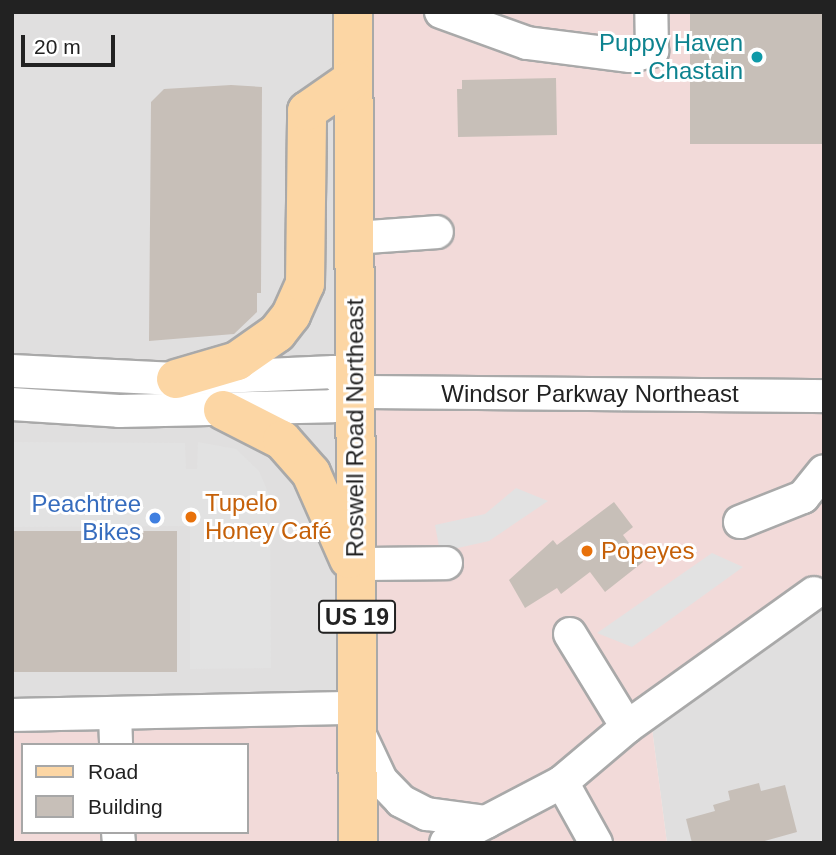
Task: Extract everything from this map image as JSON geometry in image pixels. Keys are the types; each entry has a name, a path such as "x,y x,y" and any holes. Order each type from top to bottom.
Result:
{"main road":[{"name":"Roswell Road Northeast","path":"353,12 358,843"},
{"path":"176,379 237,360 277,333 291,315 305,284 307,111 353,79"},
{"path":"223,410 282,440 311,473 356,569"}],"street":[{"path":"441,12 527,43 630,56 652,51 651,12"},
{"path":"355,238 437,232"},
{"path":"12,371 176,379 334,372 355,392 333,406 223,410 119,411 12,404"},
{"name":"Windsor Parkway Northeast","path":"355,392 824,396"},
{"path":"740,522 803,497 824,471"},
{"path":"356,569 446,563"},
{"path":"446,843 562,782 627,727 814,593"},
{"path":"570,634 627,727"},
{"path":"115,713 116,743"},
{"path":"12,715 115,713 357,719 381,780 401,801 427,814 486,822"},
{"path":"562,782 596,843"}],"shaded area":[{"path":"12,12 351,12 351,717 12,717"},
{"path":"351,12 824,12 824,604 651,721 667,843 12,843 12,717 353,699"},
{"path":"12,442 185,443 186,469 197,469 198,442 236,449 259,471 270,497 271,668 190,669 190,526 12,527"},
{"path":"516,488 548,501 489,541 440,552 435,525 485,514"},
{"path":"712,553 743,567 632,647 597,633"},
{"path":"824,604 824,843 667,843 651,721"}],"building":[{"name":"Puppy Haven - Chastain","path":"690,12 822,12 822,144 690,144"},
{"path":"556,78 557,135 458,137 457,89 462,89 462,80"},
{"path":"231,85 262,87 261,293 257,293 257,312 234,334 149,341 151,102 164,89"},
{"name":"Popeyes","path":"614,502 633,527 623,535 643,562 605,592 590,572 561,594 557,588 525,608 509,580 553,540 557,545"},
{"path":"12,531 177,531 177,672 12,672"},
{"path":"759,783 761,791 785,785 797,832 758,843 692,843 686,819 715,811 713,805 730,800 728,791"}],"place":[{"name":"Puppy Haven - Chastain","path":"757,57"},
{"name":"Tupelo Honey Café","path":"191,517"},
{"name":"Peachtree Bikes","path":"155,518"},
{"name":"Popeyes","path":"587,551"}]}
